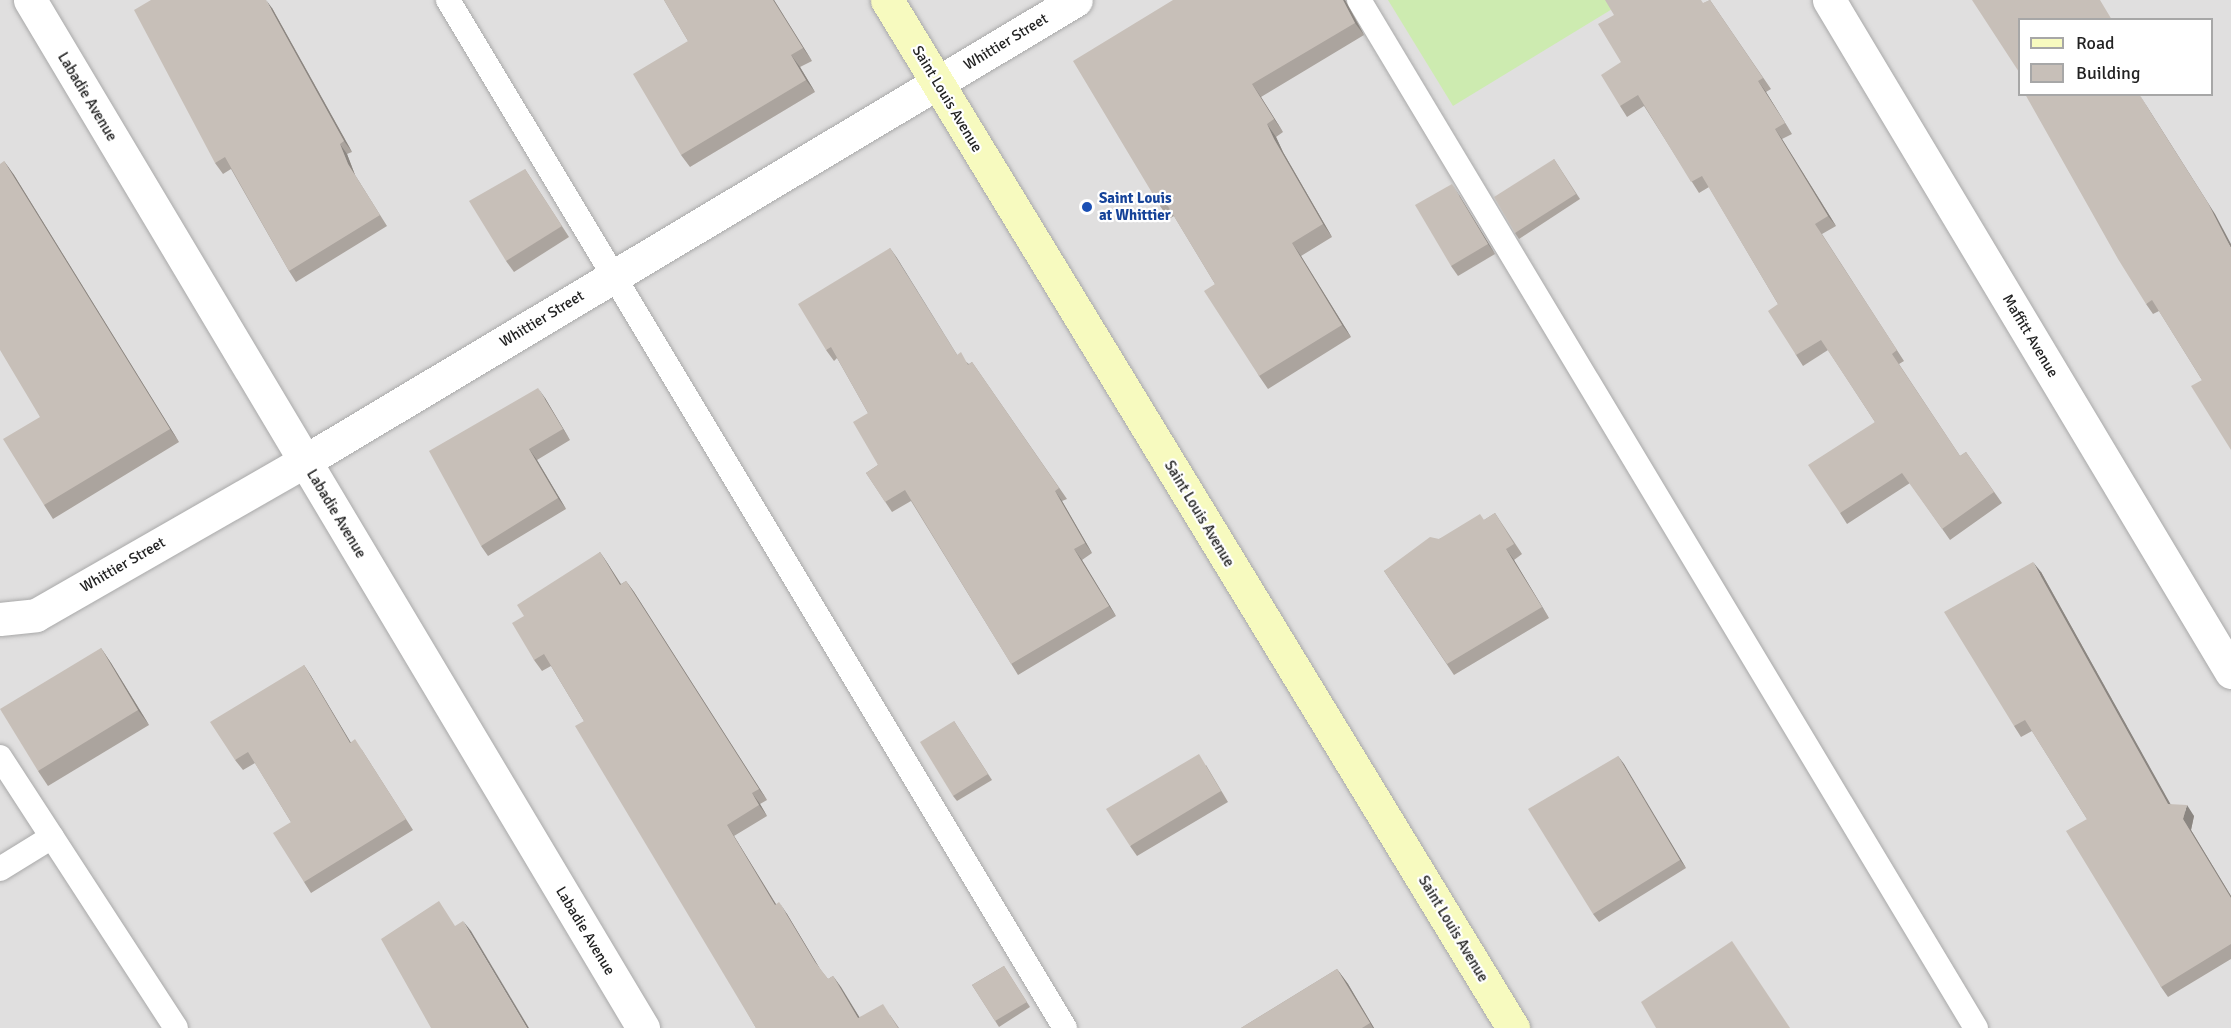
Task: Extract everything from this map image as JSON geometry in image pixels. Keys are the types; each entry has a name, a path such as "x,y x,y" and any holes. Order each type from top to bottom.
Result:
{"street":[{"name":"Labadie Avenue","path":"30,0 643,1028"},
{"name":"Saint Louis Avenue","path":"887,0 1513,1028"},
{"name":"Whittier Street","path":"0,619 36,615 305,461 1076,0"},
{"name":"Maffitt Avenue","path":"1829,0 2231,672"}],"lane":[{"path":"448,0 1065,1028"},
{"path":"1359,0 1976,1028"},
{"path":"0,757 176,1028"},
{"path":"0,868 52,837"}],"shaded area":[{"path":"0,0 2231,0 2231,1028 0,1028"}],"green space":[{"path":"1388,0 1627,0 1453,106"}],"building":[{"path":"151,0 266,0 344,141 340,144 348,164 380,215 289,271 225,157 215,163 134,10"},
{"path":"664,0 773,0 803,48 791,55 806,80 681,155 633,74 688,41"},
{"path":"1173,0 1343,0 1355,23 1252,84 1274,119 1267,124 1274,139 1323,224 1292,243 1342,325 1259,376 1204,291 1215,284 1166,203 1160,206 1073,61"},
{"path":"1605,0 1701,0 1703,3 1710,0 1763,78 1758,81 1785,123 1775,129 1828,216 1815,224 1897,350 1892,354 1960,456 1966,452 1994,492 1942,529 1902,473 1840,513 1808,465 1875,422 1821,340 1796,355 1768,311 1778,304 1702,176 1691,182 1638,95 1620,106 1601,75 1621,62 1598,24 1614,15"},
{"path":"1972,0 2100,0 2111,18 2018,18 2018,70"},
{"path":"2026,96 2140,96 2208,203 2231,248 2231,450 2191,386 2202,380 2152,300 2146,304"},
{"path":"1554,159 1576,194 1515,233 1494,197"},
{"path":"4,161 170,429 44,505 3,439 40,417 0,350 0,164"},
{"path":"525,169 562,226 506,261 469,201"},
{"path":"1452,184 1488,244 1451,266 1415,205"},
{"path":"890,248 957,355 961,352 968,365 972,362 1059,488 1055,491 1085,543 1074,549 1109,606 1011,664 905,490 885,502 866,473 878,465 853,422 868,413 831,347 826,350 798,304"},
{"path":"538,388 563,429 529,449 558,498 481,546 429,451"},
{"path":"1495,513 1514,544 1506,549 1542,607 1447,664 1384,571 1430,537 1439,539 1480,514 1484,520"},
{"path":"600,552 620,585 626,581 759,789 752,793 759,805 727,825 775,905 779,902 815,962 828,979 833,976 858,1018 883,1004 898,1028 756,1028 575,726 584,721 544,654 534,660 512,623 524,616 517,605"},
{"path":"2033,562 2168,804 2187,805 2183,819 2231,898 2231,944 2161,987 2066,831 2087,819 2025,720 2014,726 1944,612"},
{"path":"101,648 138,710 38,771 0,709"},
{"path":"304,665 350,743 355,739 406,819 304,882 273,833 291,822 248,752 235,760 210,722"},
{"path":"954,721 988,774 953,796 920,742"},
{"path":"1199,754 1221,791 1130,846 1106,809"},
{"path":"1618,756 1680,860 1593,914 1528,809"},
{"path":"439,901 455,926 463,921 527,1028 431,1028 381,939"},
{"path":"1732,941 1790,1028 1656,1028 1641,1002"},
{"path":"1004,966 1027,1002 995,1021 972,985"},
{"path":"1337,969 1370,1023 1362,1028 1241,1028"}],"place":[{"name":"Saint Louis at Whittier","path":"1087,207"}]}
